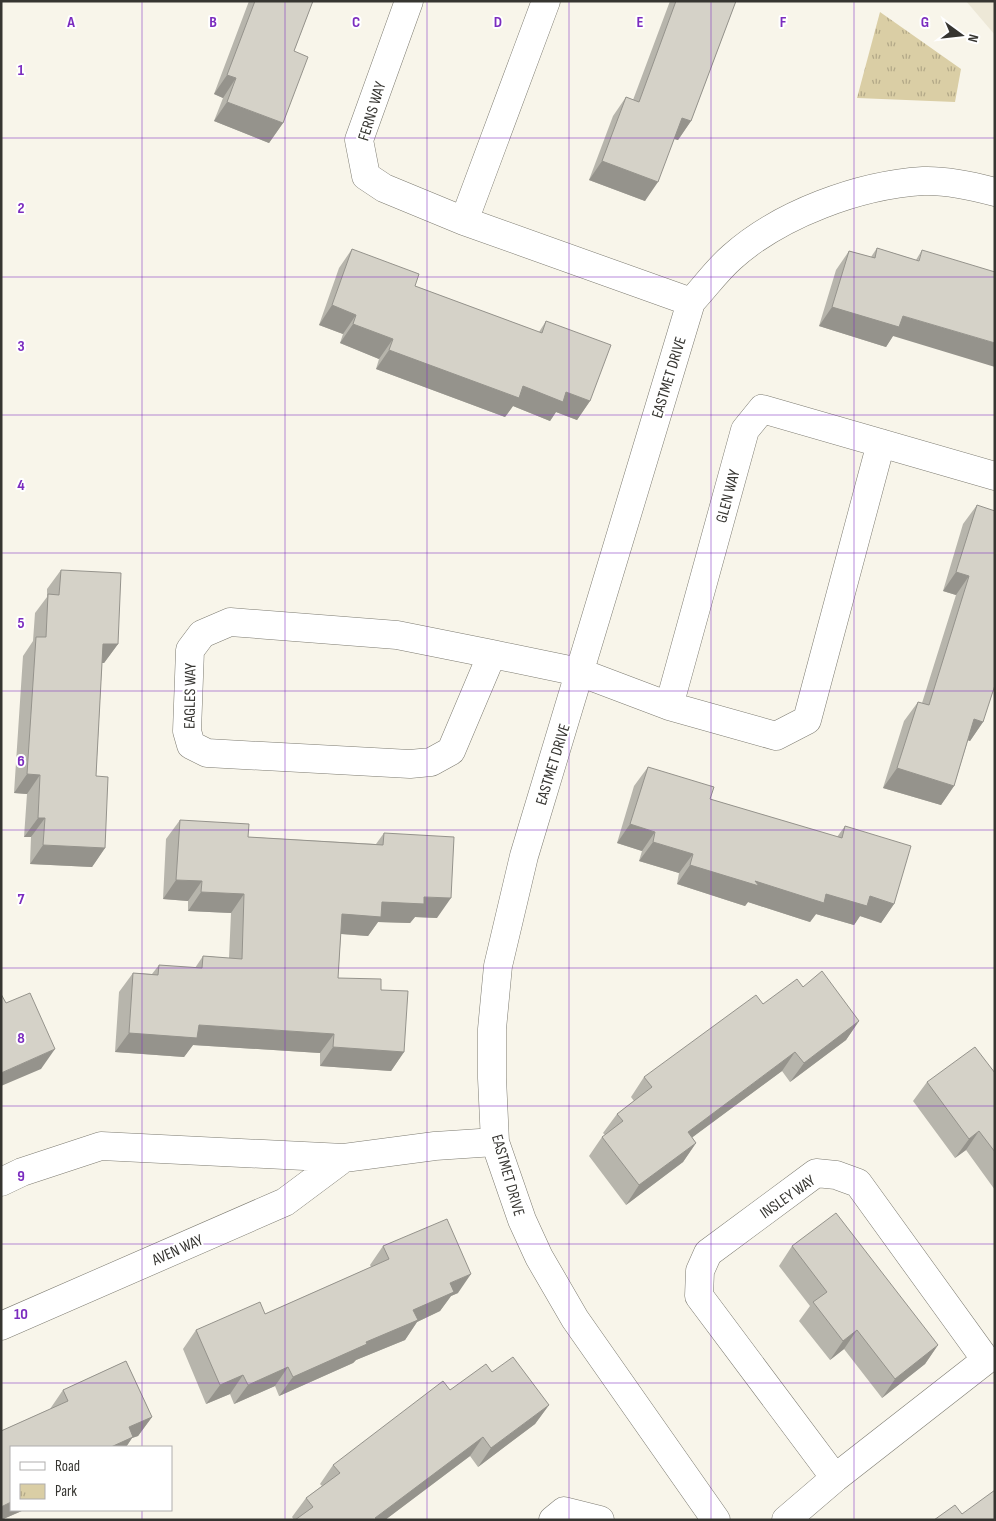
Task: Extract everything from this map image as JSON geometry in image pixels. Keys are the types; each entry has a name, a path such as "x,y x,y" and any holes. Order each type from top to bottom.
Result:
{"street":[{"name":"FERNS WAY","path":"409,1 358,140 366,176 384,188 464,221 691,302"},
{"path":"464,221 546,1"},
{"name":"EASTMET DRIVE","path":"716,1520 576,1320 539,1257 522,1220 496,1142 492,1029 498,966 524,856 691,302 732,257 770,229 812,208 864,191 894,184 925,181 957,184 995,192"},
{"name":"GLEN WAY","path":"669,706 745,430 762,409 995,476"},
{"path":"579,672 669,706 776,736 807,720 881,443"},
{"name":"EAGLES WAY","path":"492,654 451,751 431,762 410,764 207,753 191,745 187,731 190,650 202,634 230,622 397,635 492,654 579,672"},
{"name":"AVEN WAY","path":"1,1182 22,1172 101,1146 344,1158 435,1146 496,1142"},
{"name":"AVEN WAY","path":"1,1326 285,1202 344,1158"},
{"name":"INSLEY WAY","path":"786,1520 835,1478 986,1360 858,1183 836,1175 816,1173 708,1253 700,1271 699,1296 835,1478"},
{"path":"552,1520 564,1511 600,1520"}],"shaded area":[{"path":"966,1 995,1 995,35"}],"green space":[{"path":"880,12 961,69 955,102 857,98"}],"building":[{"path":"255,1 313,1 294,51 308,57 283,123 227,102 236,78 227,75"},
{"path":"676,1 736,1 691,121 682,118 658,182 602,161 626,97 639,102"},
{"path":"877,248 919,261 922,250 995,272 995,343 903,316 899,327 832,307 849,251 875,258"},
{"path":"352,249 419,274 415,286 542,333 546,321 611,345 590,401 566,392 563,402 523,386 519,398 389,350 393,339 353,324 356,315 332,305"},
{"path":"977,505 995,511 995,685 983,722 974,719 954,786 897,768 918,702 929,705 969,576 956,572"},
{"path":"61,570 121,573 118,644 103,644 96,776 108,777 105,848 43,845 45,818 38,818 40,775 27,774 36,637 46,637 48,594 59,595"},
{"path":"648,767 714,787 710,799 842,838 845,826 911,846 894,904 870,896 867,906 826,894 824,903 755,881 759,886 690,865 693,854 653,842 655,832 630,824"},
{"path":"180,820 249,824 248,837 383,845 384,833 454,837 451,898 424,897 424,904 382,902 381,917 342,914 338,978 381,979 381,990 408,991 404,1052 333,1047 334,1034 199,1025 197,1038 129,1033 133,973 158,975 159,965 202,968 203,956 242,959 244,894 201,892 202,881 176,880"},
{"path":"822,971 859,1021 804,1063 795,1052 688,1132 696,1143 639,1185 602,1137 623,1121 617,1114 652,1087 644,1077 756,995 763,1004 797,979 803,987"},
{"path":"30,993 55,1049 1,1073 1,994 6,1003"},
{"path":"975,1047 995,1073 995,1152 979,1131 969,1139 927,1082"},
{"path":"836,1213 938,1345 895,1379 857,1330 843,1341 813,1302 827,1292 792,1246"},
{"path":"447,1219 471,1274 450,1283 454,1292 413,1310 418,1320 366,1342 367,1344 293,1377 288,1367 248,1385 243,1375 220,1385 196,1330 260,1302 265,1314 389,1259 383,1246"},
{"path":"513,1357 549,1405 491,1448 483,1437 375,1518 377,1520 295,1520 313,1507 306,1498 340,1473 333,1465 443,1381 450,1390 486,1364 492,1372"},
{"path":"126,1361 152,1417 129,1427 133,1437 113,1446 10,1446 10,1502 1,1507 1,1431 68,1401 63,1390"},
{"path":"995,1490 995,1520 934,1520 955,1505 962,1514"}]}
